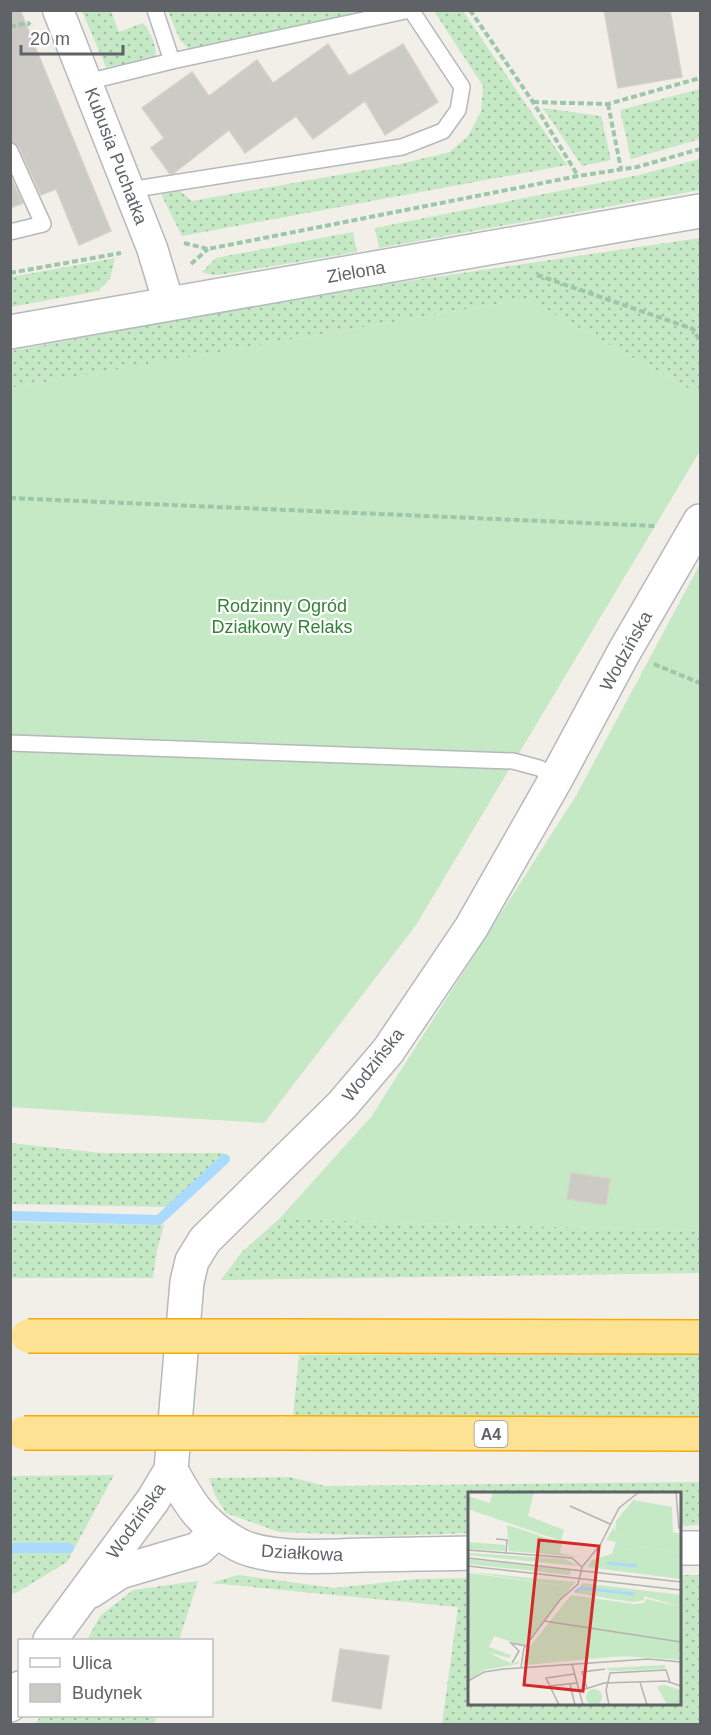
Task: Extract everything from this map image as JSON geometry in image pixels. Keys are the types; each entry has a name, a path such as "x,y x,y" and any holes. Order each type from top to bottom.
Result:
{"highway":[{"path":"19,1336 700,1336"},
{"name":"A4","path":"17,1433 700,1434"}],"street":[{"name":"Kubusia Puchatka","path":"58,10 152,248 169,304"},
{"name":"Zielona","path":"10,332 700,211"},
{"name":"Wodzińska","path":"51,1639 153,1500 171,1470 187,1282 192,1261 205,1240 342,1105 387,1051 471,928 557,777 624,652 699,524"},
{"name":"Działkowa","path":"171,1470 192,1507 216,1532 239,1546 262,1553 298,1556 468,1553"},
{"name":"Wodzińska","path":"79,1599 120,1572 198,1549 216,1532"},
{"path":"681,1548 700,1548"},
{"path":"10,1705 18,1691"}],"lane":[{"path":"155,10 172,61"},
{"path":"87,82 172,61 410,10 462,87 458,110 443,131 402,147 129,190"},
{"path":"10,151 43,224 10,232"},
{"path":"10,742 513,761 539,768 557,777"}],"path":[{"path":"470,10 533,102 578,176"},
{"path":"533,102 608,104 700,78"},
{"path":"608,104 621,169"},
{"path":"178,242 208,249 621,169 700,149"},
{"path":"10,273 124,252"},
{"path":"530,273 693,329 700,341"},
{"path":"10,498 655,526 675,529 699,524"},
{"path":"624,652 700,683"}],"green space":[{"path":"82,11 111,11 119,32 143,23 153,40 156,59 106,67"},
{"path":"168,11 370,11 189,49 180,40"},
{"path":"434,11 463,11 567,165 182,236 161,194 179,190 192,201 400,164 450,152 469,135 481,111 483,86"},
{"path":"700,89 700,139 631,159 620,110"},
{"path":"543,108 601,116 611,160 582,166"},
{"path":"700,159 700,190 379,248 375,228 639,175"},
{"path":"353,232 357,252 225,274 213,275 202,272 216,258"},
{"path":"700,238 700,398 693,391 526,299 11,388 10,351 326,293"},
{"path":"115,258 110,279 98,291 11,307 11,277"},
{"name":"Rodzinny Ogród Działkowy Relaks","path":"526,299 693,391 700,398 700,451 416,925 264,1123 11,1107 10,388"},
{"path":"700,564 700,1231 279,1219 371,1117 577,794"},
{"path":"11,1143 101,1153 225,1153 170,1207 11,1204"},
{"path":"279,1219 700,1231 700,1273 221,1280 241,1253"},
{"path":"11,1222 164,1225 153,1278 11,1278"},
{"path":"299,1355 700,1355 700,1418 293,1417"},
{"path":"114,1475 67,1562 11,1594 11,1476"},
{"path":"290,1477 325,1486 700,1482 700,1525 681,1526 681,1492 468,1492 468,1533 387,1536 279,1532 226,1513 215,1495 209,1478"},
{"path":"238,1575 334,1588 417,1579 468,1578 468,1705 681,1705 681,1575 700,1575 700,1724 442,1724 458,1607 211,1583"},
{"path":"198,1581 179,1639 88,1639 100,1616 133,1590"},
{"path":"40,1717 157,1717 154,1724 35,1724"}],"building":[{"path":"10,10 20,10 111,231 79,245 56,189 41,195 19,147 10,141"},
{"path":"604,10 670,10 682,77 618,88"},
{"path":"328,44 349,76 403,44 438,102 385,135 365,101 313,139 296,116 245,153 229,130 170,174 151,148 164,138 142,108 192,72 209,96 257,60 273,83"},
{"path":"10,176 23,203 10,208"},
{"path":"571,1173 610,1179 606,1205 567,1199"},
{"path":"340,1649 389,1656 381,1709 332,1701"}],"waterway":[{"path":"10,1216 159,1220 225,1159"},
{"path":"10,1548 69,1548"}]}
